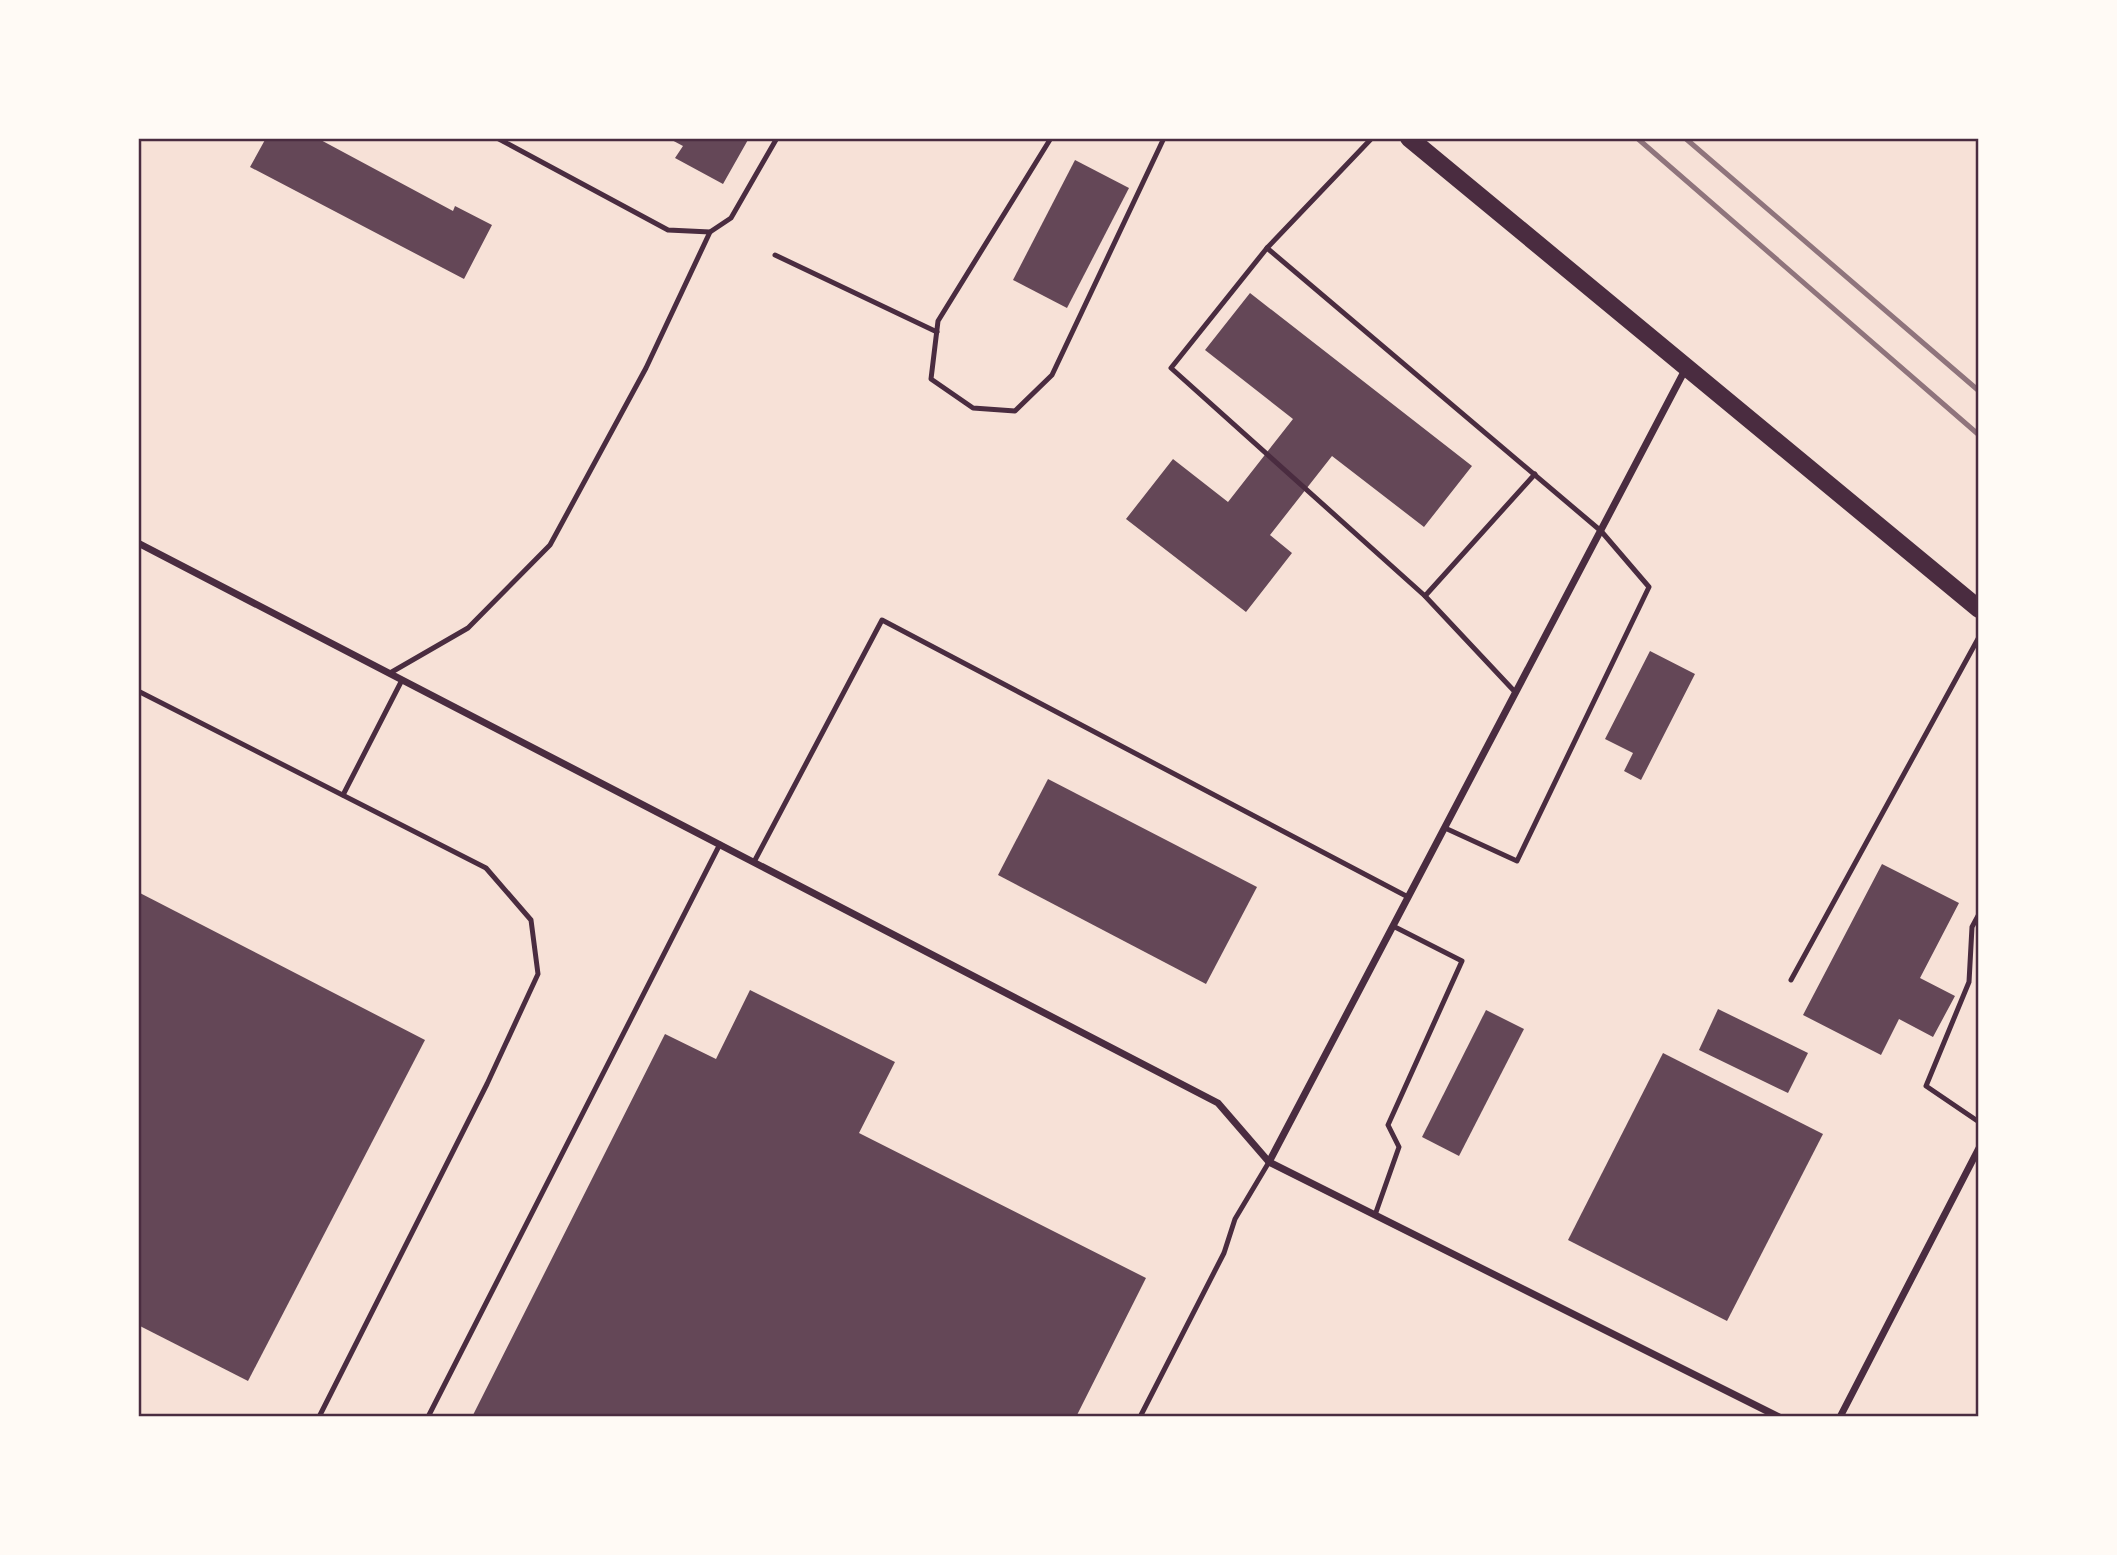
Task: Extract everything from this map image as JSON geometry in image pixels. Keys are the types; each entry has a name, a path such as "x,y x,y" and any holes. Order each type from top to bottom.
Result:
{"main road":[{"path":"1409,138 1979,609"}],"street":[{"path":"1269,1162 1687,368"},
{"path":"138,542 1218,1103 1269,1162 1779,1417"},
{"path":"1840,1417 1979,1148"}],"lane":[{"path":"496,138 668,230 710,232"},
{"path":"390,673 467,628 550,545 646,368 710,232 731,218 777,138"},
{"path":"1051,138 938,321 931,379 973,408 1015,411 1052,375 1164,138"},
{"path":"1372,138 1267,247 1171,368 1425,596 1516,693"},
{"path":"1267,247 1601,531 1649,587 1517,860 1445,828"},
{"path":"775,255 937,332"},
{"path":"1425,596 1535,474"},
{"path":"754,862 882,620 1409,897"},
{"path":"1791,980 1979,637"},
{"path":"344,795 402,679"},
{"path":"138,691 486,868 531,920 538,974 487,1084 319,1417"},
{"path":"428,1417 720,845"},
{"path":"1979,914 1972,927 1969,982 1926,1086 1979,1122"},
{"path":"1376,1214 1399,1147 1388,1125 1462,961 1393,926"},
{"path":"1140,1417 1224,1253 1235,1219 1269,1162"}],"building":[{"path":"266,138 317,138 453,211 455,206 492,225 464,279 250,167"},
{"path":"668,138 749,138 723,184 675,158 683,146"},
{"path":"1075,160 1129,188 1067,308 1013,280"},
{"path":"1250,293 1472,466 1424,527 1332,456 1270,535 1292,553 1246,612 1126,519 1173,459 1228,502 1293,419 1205,350"},
{"path":"1650,651 1695,674 1641,780 1624,771 1633,753 1605,739"},
{"path":"1048,779 1257,887 1206,984 998,875"},
{"path":"1882,864 1959,903 1920,978 1955,996 1933,1037 1899,1019 1881,1055 1803,1015"},
{"path":"138,892 425,1040 248,1381 138,1325"},
{"path":"750,990 895,1062 859,1133 1146,1278 1076,1417 472,1417 665,1034 716,1059"},
{"path":"1718,1009 1808,1053 1788,1093 1699,1050"},
{"path":"1486,1010 1524,1029 1459,1156 1422,1137"},
{"path":"1663,1053 1823,1134 1727,1321 1568,1240"}],"railway":[{"path":"1637,138 1979,435"},
{"path":"1685,138 1979,391"}]}
